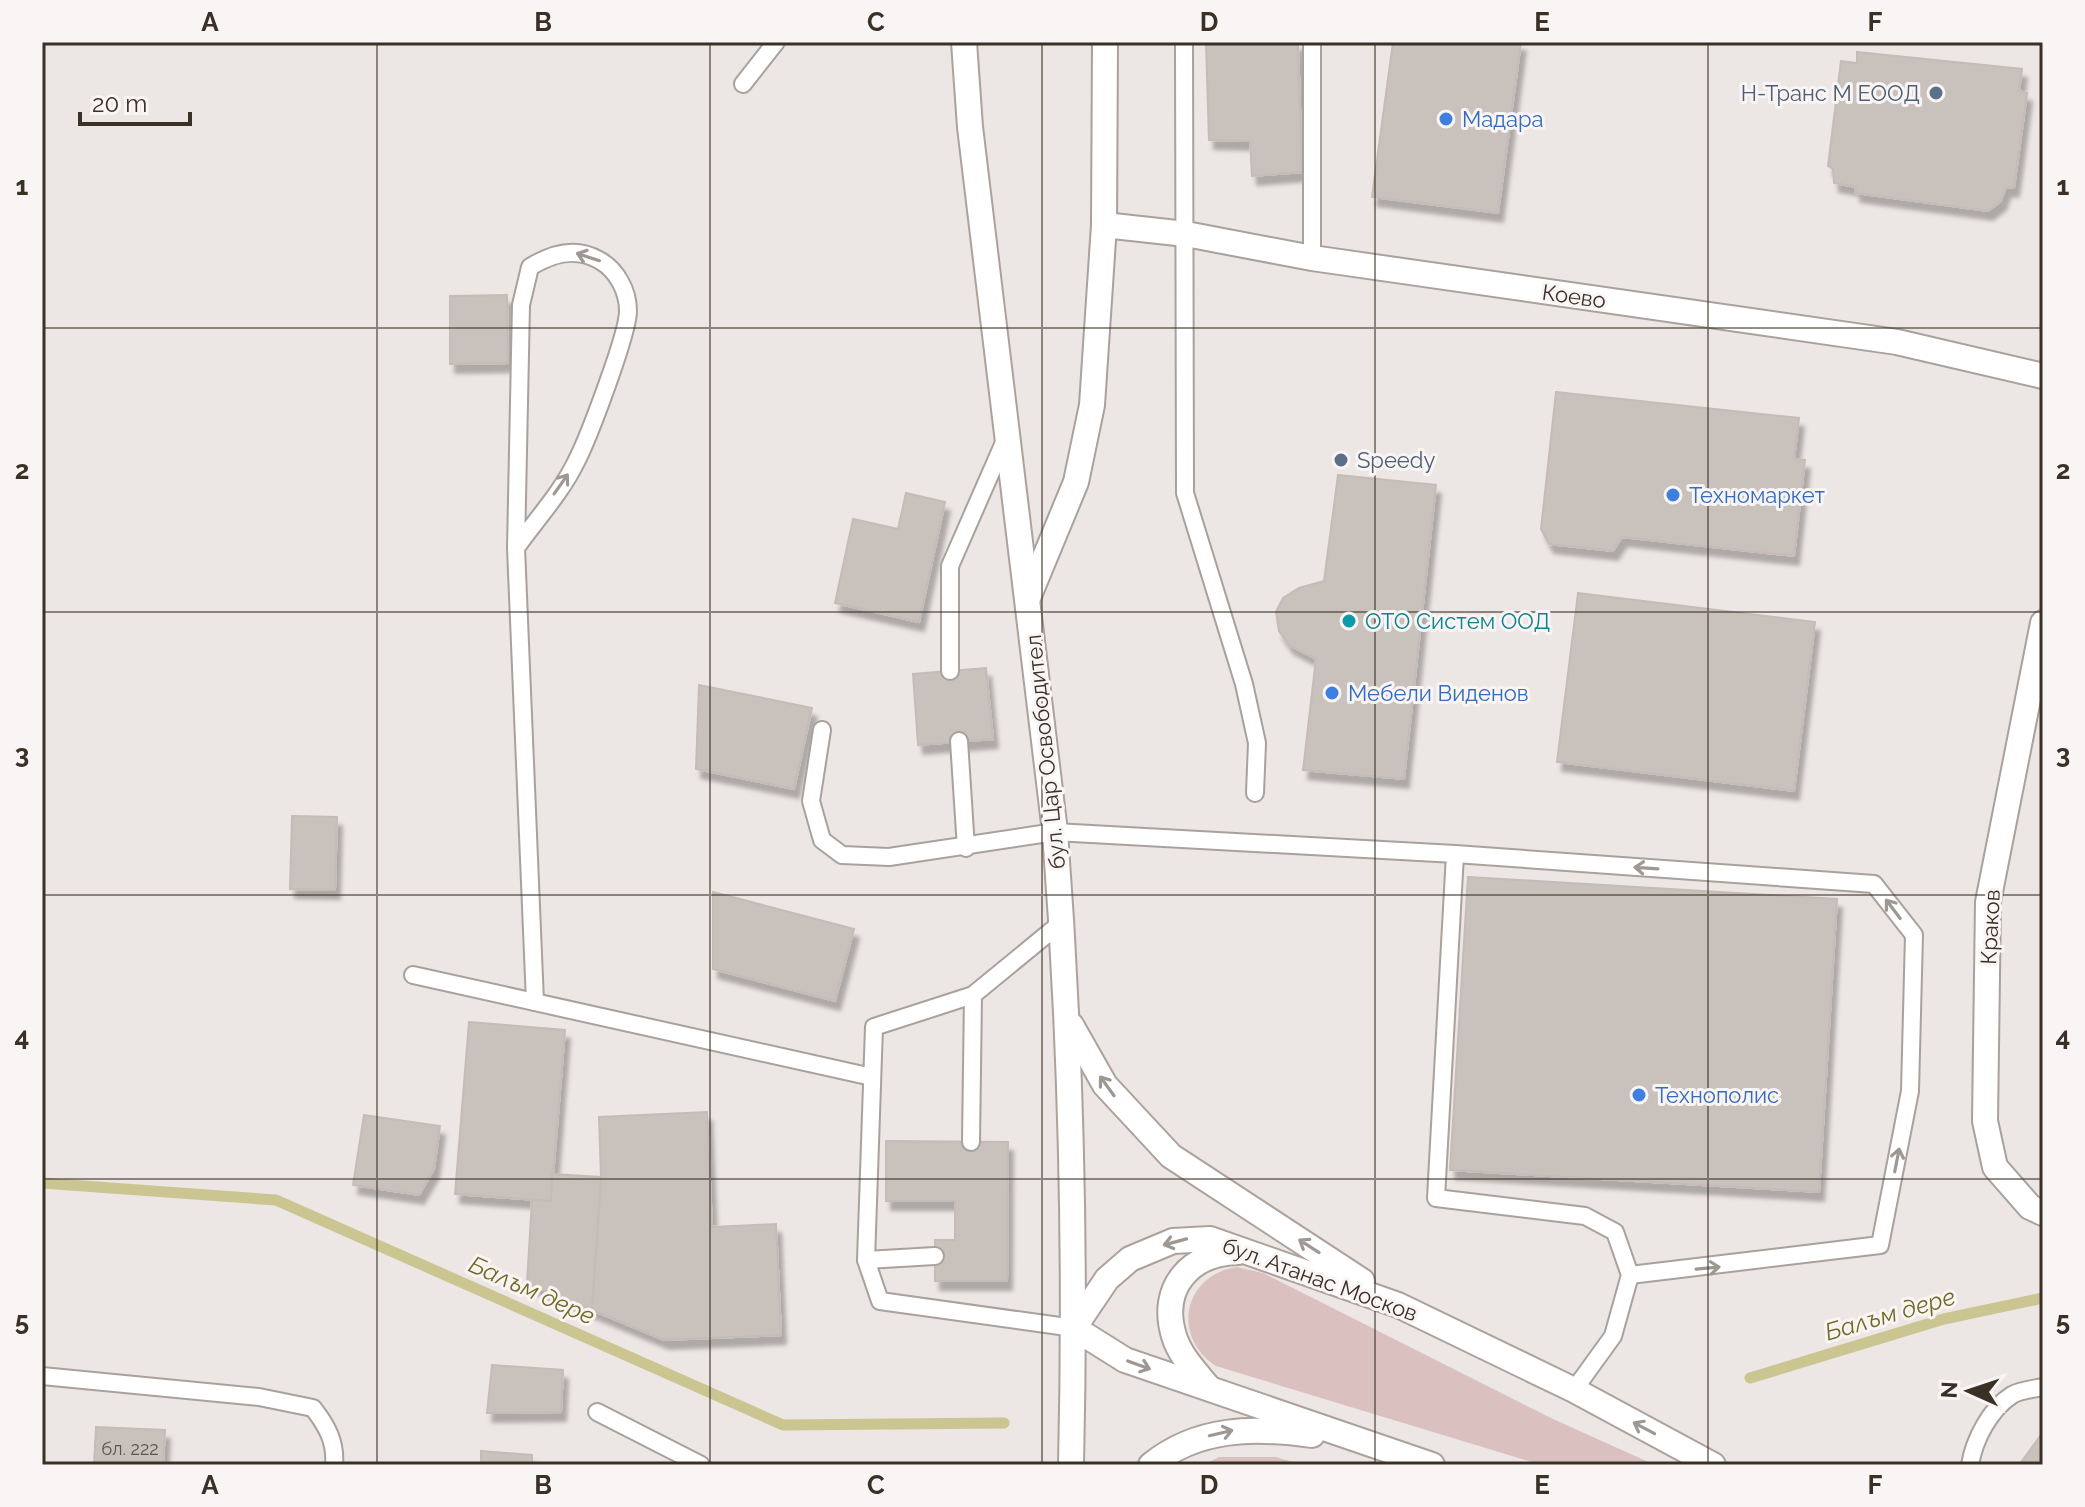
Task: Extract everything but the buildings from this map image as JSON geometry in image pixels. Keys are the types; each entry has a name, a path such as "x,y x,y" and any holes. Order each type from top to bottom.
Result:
{"main road":[{"name":"бул. Цар Освободител","path":"964,42 970,127 1028,598 1055,832 1062,922 1069,1022 1074,1328 1071,1465"},
{"path":"1028,598 1076,482 1092,405 1104,225 1105,42"},
{"name":"Коево","path":"1104,225 1186,234 1312,258 1897,342 2043,376"},
{"name":"Краков","path":"2043,623 1988,902 1985,1121 1995,1167 2030,1207 2043,1213"},
{"path":"1069,1022 1105,1085 1171,1156 1398,1305"},
{"name":"бул. Атанас Москов","path":"1074,1328 1107,1279 1130,1259 1156,1247 1192,1238 1210,1239 1398,1305 1574,1390 1713,1465"},
{"path":"1211,1390 1185,1359 1174,1336 1170,1311 1173,1288 1187,1268 1204,1257 1250,1251"},
{"path":"1074,1328 1125,1360 1432,1465"},
{"path":"1151,1465 1167,1452 1197,1439 1236,1430 1278,1431 1369,1444"}],"lane":[{"path":"743,84 776,42"},
{"path":"1184,42 1185,493 1244,684 1257,743 1255,793"},
{"path":"1312,42 1312,258"},
{"path":"516,548 576,463 625,331 626,296 620,280 599,260 586,254 566,252 547,257 530,267 521,305 516,548 535,1002"},
{"path":"950,671 950,566 1008,433"},
{"path":"822,730 811,801 822,840 842,855 889,857 966,848 1055,832 1455,854 1874,884 1914,935 1910,1091 1880,1245 1630,1275"},
{"path":"959,741 966,848"},
{"path":"1455,854 1436,1198 1585,1216 1615,1232 1630,1275 1613,1336 1574,1390"},
{"path":"1062,922 973,995 874,1027 866,1260 880,1301 1074,1328"},
{"path":"413,975 872,1077"},
{"path":"971,1142 973,995"},
{"path":"866,1260 935,1256"},
{"path":"42,1376 259,1397 313,1408 326,1425 335,1448 334,1465"},
{"path":"1970,1465 1973,1447 1994,1412 2013,1394 2043,1387"},
{"path":"597,1412 701,1465"}],"shaded area":[{"path":"1237,1267 1263,1273 1553,1419 1655,1465 1542,1465 1216,1366 1202,1354 1193,1339 1189,1309 1195,1294 1205,1282 1219,1272"},
{"path":"1219,1457 1276,1457 1302,1465 1204,1465"}],"waterway":[{"name":"Балъм дере","path":"42,1183 276,1200 783,1425 1004,1423"},
{"name":"Балъм дере","path":"1750,1378 1944,1319 2043,1298"}],"place":[{"name":"Н-Транс М ЕООД","path":"1936,93"},
{"name":"Мадара","path":"1446,119"},
{"name":"Speedy","path":"1341,460"},
{"name":"Техномаркет","path":"1673,495"},
{"name":"ОТО Систем ООД","path":"1349,621"},
{"name":"Мебели Виденов","path":"1332,693"},
{"name":"Технополис","path":"1639,1095"}]}
